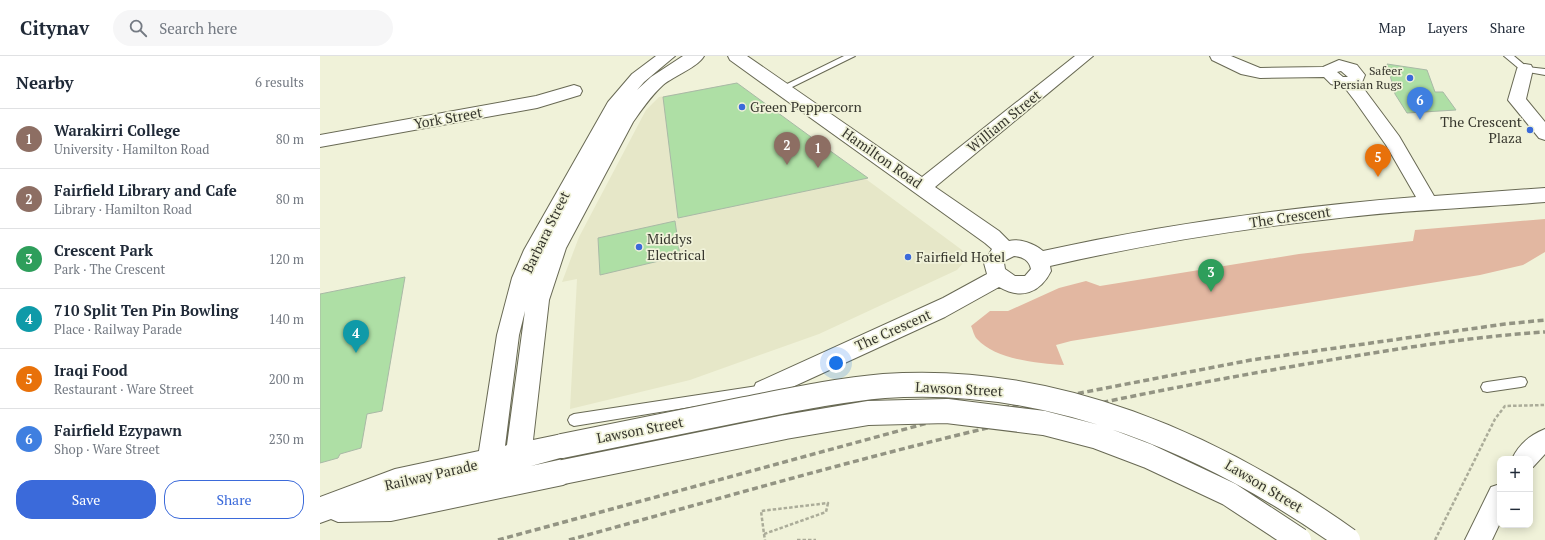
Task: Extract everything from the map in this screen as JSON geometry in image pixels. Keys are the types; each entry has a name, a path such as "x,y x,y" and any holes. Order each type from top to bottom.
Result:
{"main road":[{"name":"Barbara Street","path":"487,488 508,334 521,284 534,250 614,106 638,78 667,56"},
{"name":"Barbara Street","path":"517,481 527,375 538,300 556,248 625,119 640,98 662,77 696,56"},
{"name":"Lawson Street","path":"519,455 803,398 866,388 930,385 1015,392 1087,408 1157,431 1205,452 1255,479 1348,540"},
{"name":"Lawson Street","path":"517,481 777,428 868,413 947,411 1044,423 1098,437 1148,456 1229,494 1299,540"},
{"name":"Railway Parade","path":"321,509 395,482 519,455"},
{"name":"Railway Parade","path":"321,509 390,508 517,481"}],"street":[{"name":"Hamilton Road","path":"736,56 992,237 1005,250"},
{"name":"William Street","path":"922,187 1085,56"},
{"path":"1218,56 1247,70 1260,74 1329,72 1330,69 1339,65 1353,69 1371,109 1429,204"},
{"path":"1525,69 1517,100 1545,134"},
{"name":"York Street","path":"320,141 538,102 574,91"},
{"name":"The Crescent","path":"1039,260 1084,250 1250,222 1332,211 1545,195"},
{"path":"1012,248 1027,250 1033,254 1039,260 1041,271 1038,277 1027,285 1011,285 998,277 995,271 995,259 1005,250 1012,248"},
{"name":"The Crescent","path":"764,390 799,372 942,308 986,286 998,277"},
{"path":"1478,540 1497,502"}],"lane":[{"path":"783,88 851,56"},
{"path":"1508,56 1525,69 1545,72"},
{"path":"1488,386 1521,382"},
{"path":"574,420 764,390"}],"path":[{"path":"1435,540 1495,419 1505,406 1545,405"},
{"path":"764,534 826,512 828,503 761,511 764,534 765,540"},
{"path":"798,540 816,540"}],"shaded area":[{"path":"736,83 962,250 964,262 957,270 819,334 690,380 570,409 577,279 562,282 579,237 646,110 659,97"},
{"path":"1545,219 1545,252 1523,265 1480,275 1071,341 1056,345 1064,365 1018,359 995,352 977,339 971,326 990,311 1008,311 1059,288 1086,281 1100,286 1299,254 1413,241 1415,230"}],"building":[{"path":"1387,64 1427,70 1435,92 1443,92 1456,110 1407,113 1395,94"},
{"path":"737,83 868,178 678,218 663,97"},
{"name":"Middys Electrical","path":"675,221 680,256 600,275 598,238"},
{"path":"405,277 382,411 367,414 361,448 340,454 338,458 320,463 320,294"}],"railway":[{"path":"498,540 935,421 1251,360 1505,324 1545,320"},
{"path":"569,540 895,451 987,428 1123,398 1215,380 1365,354 1485,337 1545,332"}],"place":[{"name":"Safeer Persian Rugs","path":"1410,78"},
{"name":"Green Peppercorn","path":"742,107"},
{"name":"Fairfield Ezypawn","path":"1420,120"},
{"name":"The Crescent Plaza","path":"1530,130"},
{"name":"Fairfield Library and Cafe","path":"787,165"},
{"name":"Warakirri College","path":"818,168"},
{"name":"Iraqi Food","path":"1378,177"},
{"name":"Middys Electrical","path":"639,247"},
{"name":"Fairfield Hotel","path":"908,257"},
{"name":"Crescent Park","path":"1211,292"},
{"name":"710 Split Ten Pin Bowling","path":"356,353"}]}
